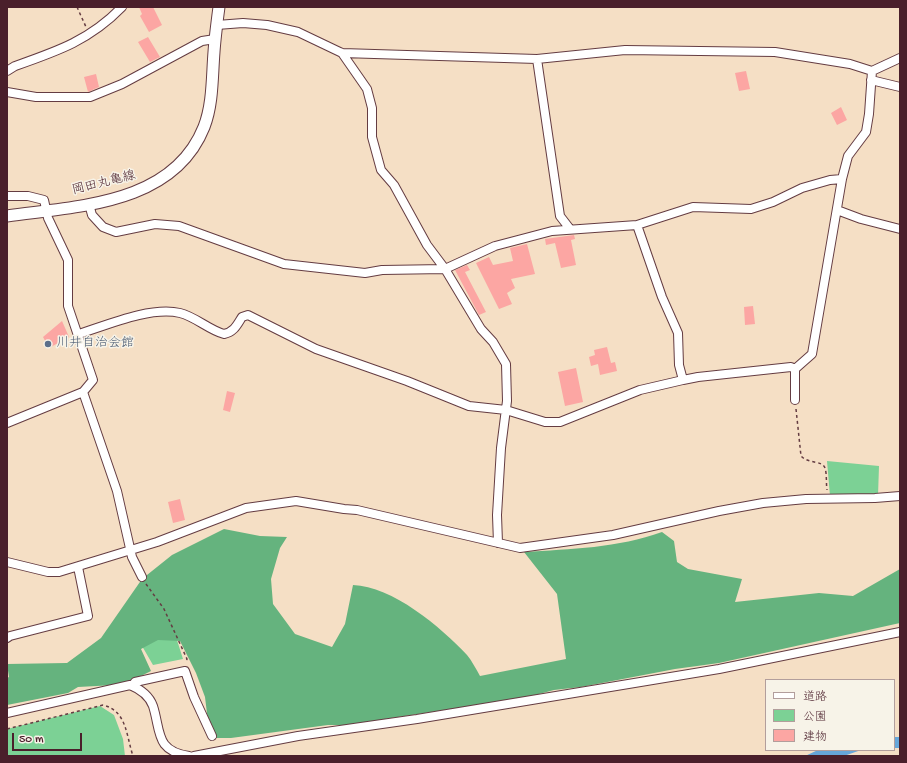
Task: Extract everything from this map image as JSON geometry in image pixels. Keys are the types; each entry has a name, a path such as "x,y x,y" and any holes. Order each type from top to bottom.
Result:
{"main road":[{"name":"岡田丸亀線","path":"7,216 88,204 137,192 157,183 187,155 204,126 209,106 219,7"}],"street":[{"path":"7,71 15,66 79,41 111,19 122,7"},
{"path":"217,25 244,23 267,25 298,32 342,53 537,59 625,50 775,52 850,64 872,71 900,58"},
{"path":"7,92 36,97 90,97 122,84 202,41 215,39"},
{"path":"342,53 367,89 372,108 372,137 381,170 394,185 427,245 445,269 481,329 493,342 506,364 506,410 501,448 497,515 498,543"},
{"path":"537,59 560,216 570,228"},
{"path":"795,400 795,369 812,354 842,179 848,156 866,132 870,114 872,71"},
{"path":"871,80 900,87"},
{"path":"88,204 92,214 103,227 116,232 155,224 179,226 284,264 365,272 382,270 445,269 495,246 552,231 570,228 637,225 693,207 751,209 774,202 802,188 830,180 842,179"},
{"path":"7,196 28,196 44,200 48,218 68,260 68,306 79,334 93,380 83,392 7,423"},
{"path":"837,210 861,219 900,229"},
{"path":"637,225 662,297 678,332 679,365 683,380"},
{"path":"79,334 140,315 166,312 185,315 224,334 230,333 237,326 242,317 248,315 316,349 407,381 469,406 506,410 545,422 560,422 640,390 683,380 749,371 791,367 795,369"},
{"path":"83,392 117,491 132,557 142,577"},
{"path":"7,562 48,572 58,572 78,567 130,549 158,542 246,508 296,501 344,510 357,510 520,548 551,545 613,535 719,511 763,504 827,498 875,498 900,496"},
{"path":"7,638 34,629 88,616 78,567"},
{"path":"194,756 298,736 417,719 719,669 900,632"},
{"path":"132,686 135,682 185,671 194,697 212,736"},
{"path":"7,713 132,686 140,689 153,706 159,736 166,746 176,754 189,756"}],"path":[{"path":"77,7 79,15 90,34"},
{"path":"795,400 801,456 805,460 821,463 825,467 827,498"},
{"path":"142,577 164,609 187,659"},
{"path":"7,729 102,705 111,707 120,714 133,756"}],"green space":[{"path":"827,461 879,466 878,496 830,496"},
{"path":"224,529 260,536 287,537 280,548 271,579 273,604 295,634 332,647 345,624 353,585 368,587 384,592 399,600 444,632 467,655 480,676 566,659 557,594 524,552 577,549 611,545 662,532 674,541 677,562 688,569 742,579 735,602 819,593 853,596 900,569 900,623 719,663 675,669 581,687 554,690 524,698 385,719 366,725 328,725 231,738 210,738 205,697 196,673 180,641 158,640 141,649 151,671 131,681 115,685 78,687 68,693 7,705 7,678 9,677 7,664 67,663 101,638 142,579 172,555"},
{"path":"176,637 183,659 153,665 142,646 142,641"},
{"path":"100,706 114,715 123,739 125,756 7,756 7,729"}],"water":[{"path":"895,737 900,737 900,748 895,748"},
{"path":"816,751 858,751 844,756 805,756"}],"building":[{"path":"139,7 153,7 162,25 149,32 140,16 142,14"},
{"path":"148,37 160,57 150,62 138,42"},
{"path":"746,71 750,89 739,91 735,73"},
{"path":"96,74 99,87 88,92 84,77"},
{"path":"841,107 847,120 837,125 831,113"},
{"path":"574,235 575,239 571,240 576,265 561,268 555,243 546,245 545,239"},
{"path":"527,244 535,274 511,279 515,288 507,293 512,304 499,309 476,263 489,257 493,265 513,261 510,248"},
{"path":"467,265 470,270 465,272 486,312 479,315 455,270"},
{"path":"753,306 755,324 745,325 744,307"},
{"path":"62,321 69,337 49,348 43,337"},
{"path":"607,347 611,363 615,362 617,371 600,375 598,364 591,366 589,357 595,355 594,350"},
{"path":"576,368 583,402 565,406 558,372"},
{"path":"227,391 235,393 230,412 223,410"},
{"path":"180,499 185,520 173,523 168,502"}],"place":[{"name":"川井自治会館","path":"48,344"}]}
